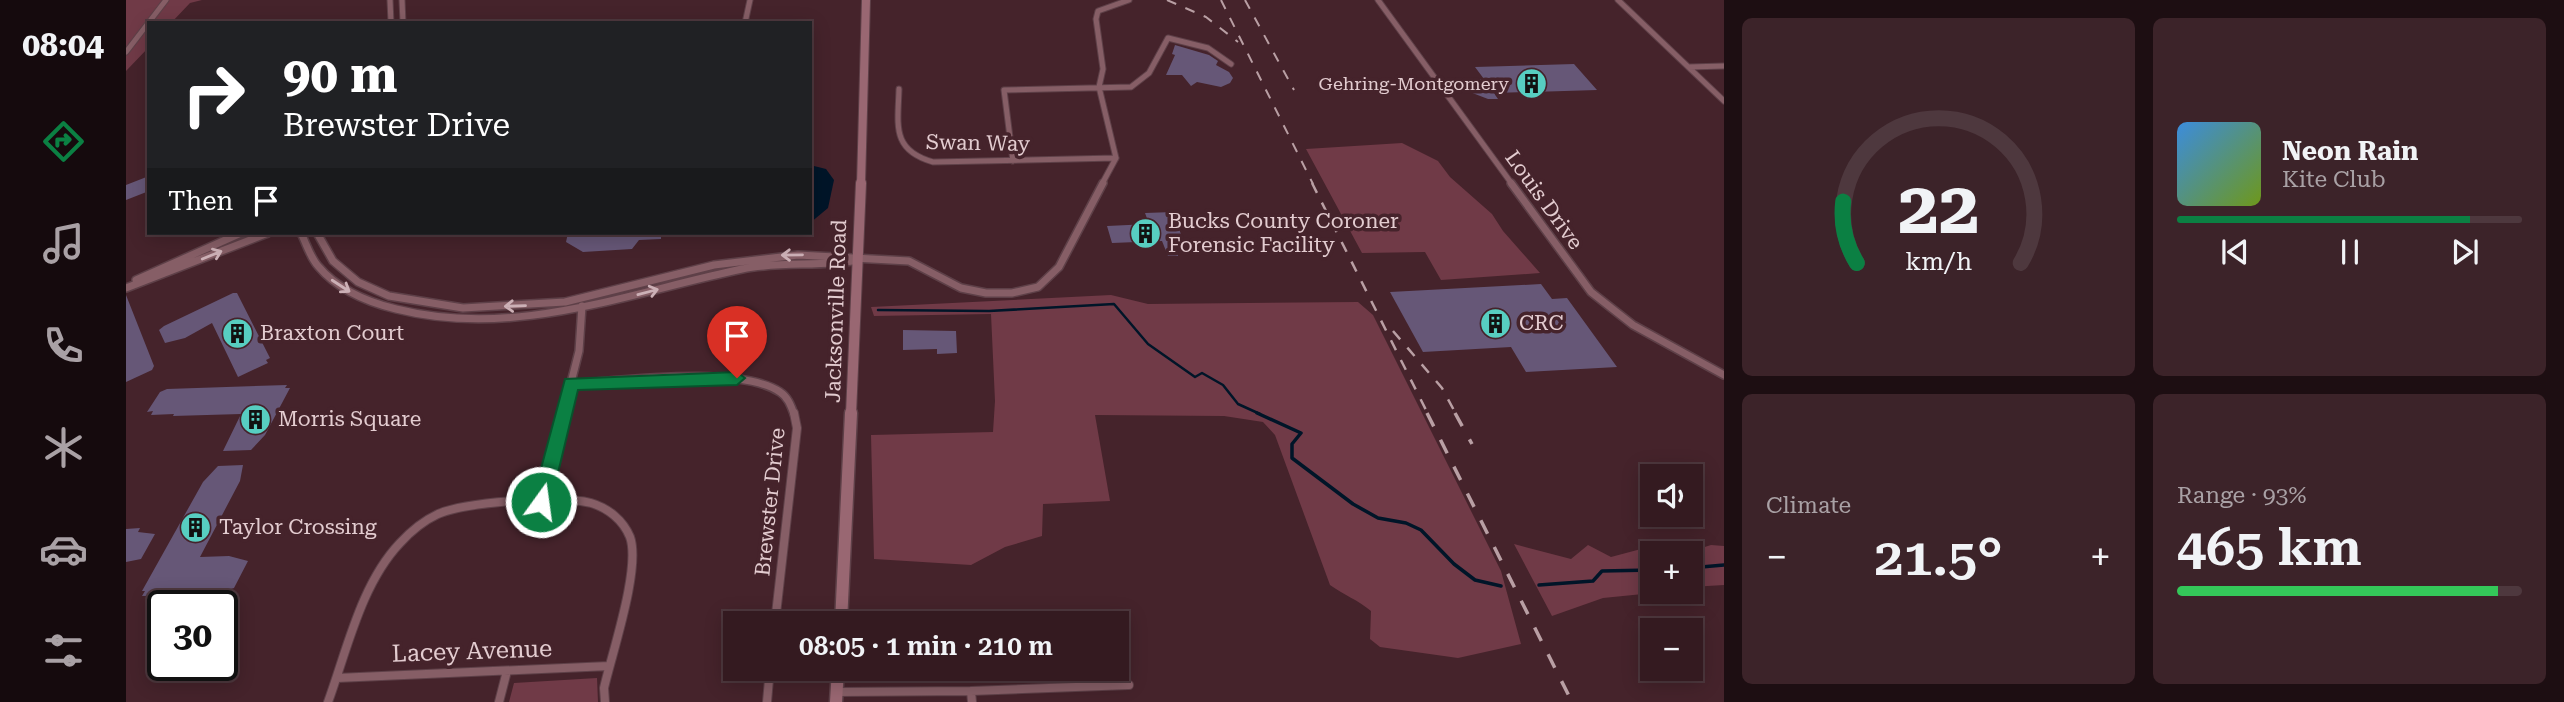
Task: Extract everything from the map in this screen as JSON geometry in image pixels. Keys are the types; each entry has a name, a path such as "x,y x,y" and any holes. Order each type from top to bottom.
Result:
{"main road":[{"name":"Jacksonville Road","path":"842,611 859,260 866,0"}],"street":[{"path":"150,21 166,0"},
{"path":"390,0 391,21"},
{"path":"401,0 403,21"},
{"path":"745,21 750,0"},
{"path":"318,235 334,262 370,287 403,300 480,307 534,305 582,298 735,261 793,255 840,255 859,260 909,261 961,291 990,295 1040,287 1052,281 1072,249 1102,180 1116,158 1100,87 1103,69 1098,11 1129,0"},
{"name":"Louis Drive","path":"1378,0 1591,292 1640,329 1724,375"},
{"path":"1618,0 1724,101"},
{"path":"126,52 147,25"},
{"path":"1013,161 1012,128 1004,90 1131,87 1140,84 1151,72 1168,38 1208,48 1231,64"},
{"path":"1689,67 1724,66"},
{"name":"Swan Way","path":"899,89 900,142 904,151 918,160 933,162 1116,158"},
{"path":"126,287 237,235"},
{"path":"126,287 263,235"},
{"path":"302,235 312,258 331,280 361,298 399,311 476,317 532,316 582,309 751,267 841,265 859,260"},
{"path":"541,502 579,351 582,298"},
{"name":"Brewster Drive","path":"571,384 746,379 775,388 789,401 797,428 776,611"},
{"path":"328,702 377,574 401,539 429,519 449,511 541,502 583,501 601,505 614,514 629,535 632,559 609,666 605,702"},
{"name":"Lacey Avenue","path":"337,678 609,666"},
{"path":"499,702 507,671"},
{"path":"766,702 768,681"},
{"path":"836,697 971,696 1129,685"}],"shaded area":[{"path":"126,0 202,0 190,3 173,21 147,21 147,49 126,71"},
{"path":"1402,143 1438,161 1450,177 1492,214 1503,231 1540,273 1441,280 1425,252 1362,253 1306,149"},
{"path":"1111,295 1148,304 1358,302 1373,315 1501,571 1521,644 1458,658 1380,647 1370,639 1371,611 1330,585 1275,435 1263,422 1224,416 1095,415 1110,501 1043,504 1042,536 1005,547 971,565 874,559 871,435 993,432 995,401 991,314 874,316 871,307"},
{"path":"1514,544 1571,559 1588,545 1611,557 1640,549 1640,594 1603,598 1552,616"},
{"path":"1724,546 1724,585 1703,586 1703,548"},
{"path":"597,678 598,702 509,702 514,683"}],"water":[{"path":"812,166 826,169 834,180 828,208 812,221"}],"building":[{"path":"1175,45 1209,55 1218,61 1216,65 1229,72 1233,78 1230,83 1221,87 1197,82 1191,86 1182,75 1166,75 1175,55 1172,54"},
{"name":"Gehring-Montgomery","path":"1574,64 1597,90 1494,93 1498,99 1488,99 1462,89 1476,88 1471,79 1484,79 1475,67"},
{"path":"147,177 147,192 126,200 126,185"},
{"name":"Bucks County Coroner Forensic Facility","path":"1173,212 1183,240 1174,240 1178,256 1168,256 1162,241 1112,243 1107,226 1149,224 1145,213"},
{"path":"568,235 661,235 661,239 639,240 632,249 583,252 566,242"},
{"name":"CRC","path":"1541,284 1552,299 1567,298 1617,367 1526,372 1511,347 1423,352 1390,292"},
{"name":"Braxton Court","path":"237,293 270,358 266,360 268,363 238,377 212,323 185,338 165,343 159,330 164,326"},
{"path":"126,295 154,366 152,370 126,382"},
{"path":"903,330 956,331 957,353 937,354 937,349 903,350"},
{"name":"Morris Square","path":"287,385 285,388 290,388 265,435 251,450 223,451 241,414 173,416 174,414 151,415 153,411 147,412 160,392 167,389"},
{"name":"Taylor Crossing","path":"243,465 240,481 200,557 229,556 248,561 234,588 147,590 147,596 142,596 145,591 142,591 203,482 218,466"},
{"path":"140,528 138,532 155,534 141,559 126,562 126,529"}],"waterway":[{"path":"878,310 989,311 1114,304 1148,344 1195,377 1202,373 1223,385 1238,404 1260,414"},
{"path":"1257,413 1301,433 1292,444 1292,458 1353,504 1378,518 1406,523 1421,530 1454,564 1475,580 1501,586"},
{"path":"1703,567 1724,565"},
{"path":"1539,585 1593,581 1602,571 1640,570"}],"railway":[{"path":"1167,0 1206,17 1238,42"},
{"path":"1221,0 1313,184"},
{"path":"1245,0 1294,90"},
{"path":"1312,183 1428,414"},
{"path":"1393,331 1442,388 1456,414"},
{"path":"1427,413 1572,702"},
{"path":"1455,413 1472,444"}],"place":[{"name":"Gehring-Montgomery","path":"1532,83"},
{"name":"Bucks County Coroner Forensic Facility","path":"1145,233"},
{"name":"CRC","path":"1496,323"},
{"name":"Braxton Court","path":"237,333"},
{"name":"Morris Square","path":"255,419"},
{"name":"Taylor Crossing","path":"196,527"}],"route":[{"path":"541,502 571,384 737,378"}]}
